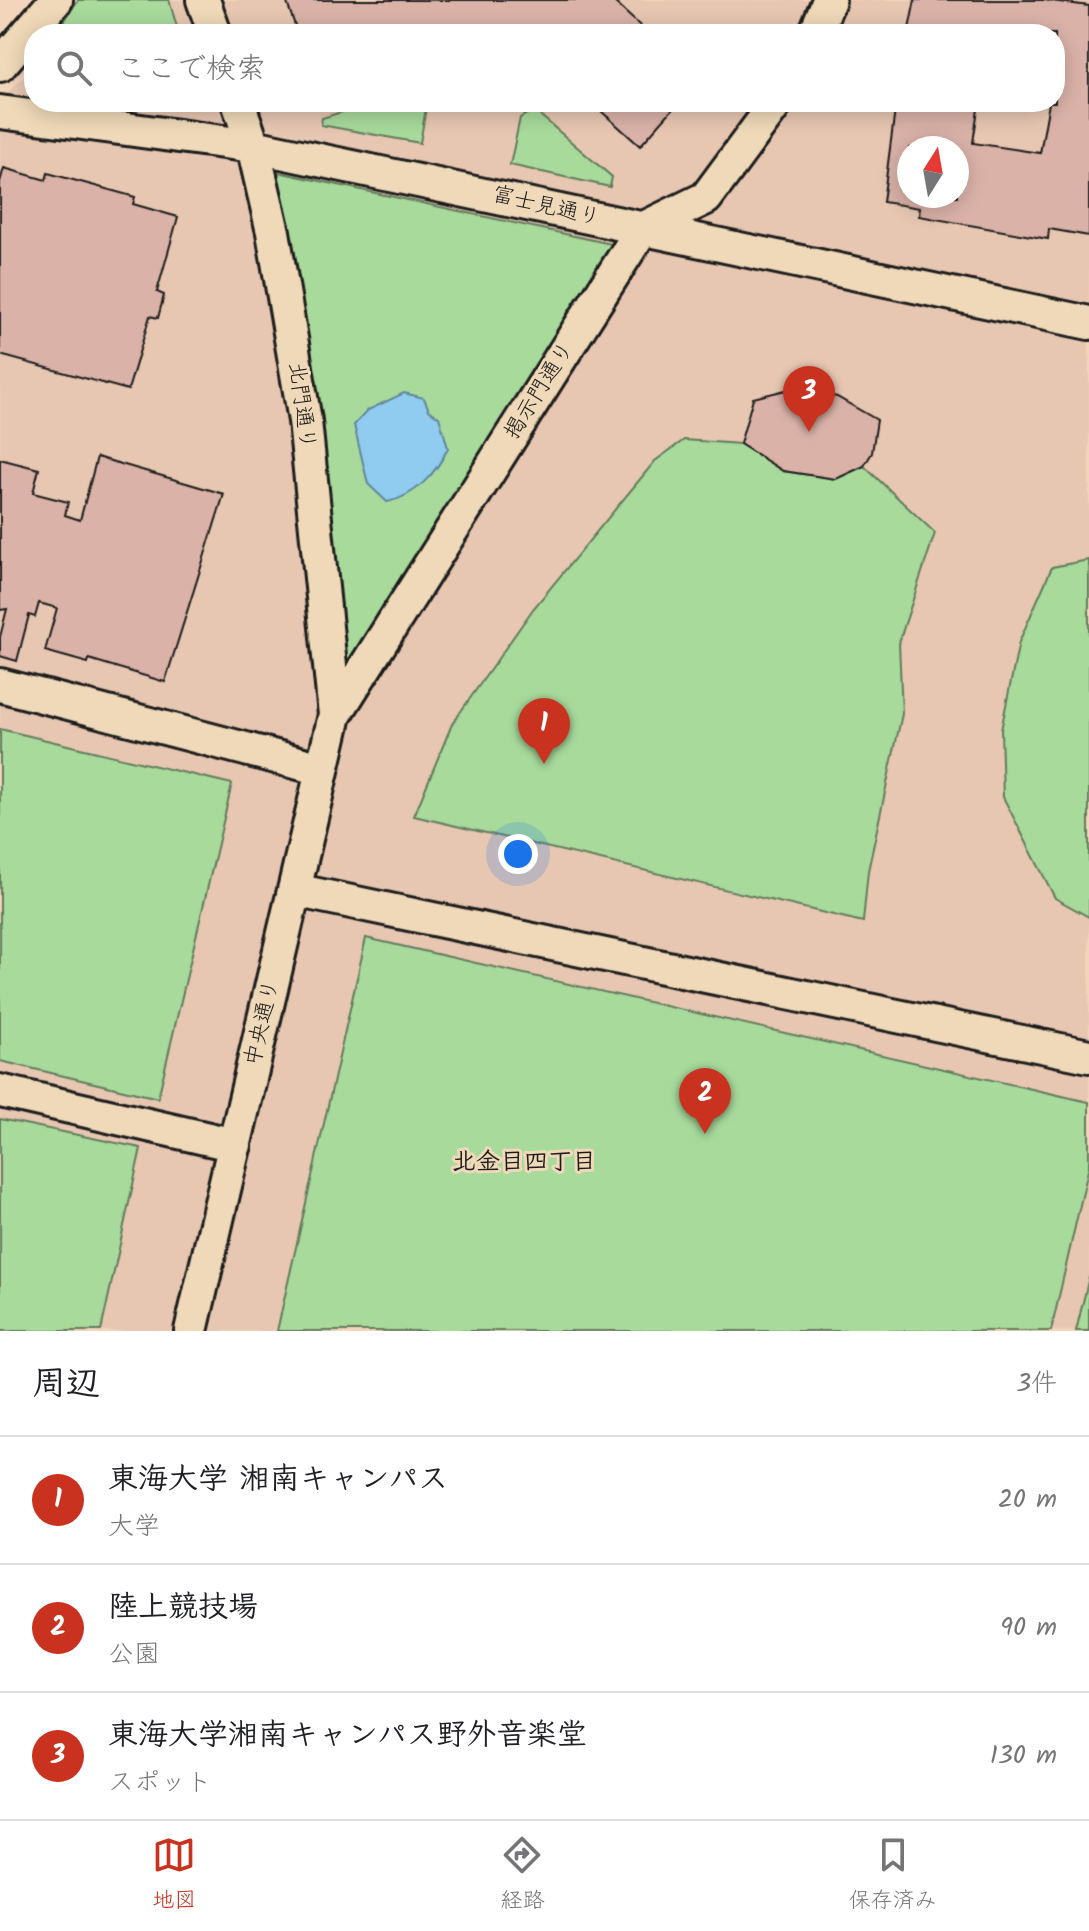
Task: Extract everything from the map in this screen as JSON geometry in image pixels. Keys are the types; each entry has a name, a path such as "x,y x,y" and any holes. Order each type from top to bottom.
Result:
{"street":[{"path":"35,24 56,0"},
{"path":"203,0 211,24"},
{"path":"819,24 829,0"},
{"path":"0,65 24,37"},
{"name":"富士見通り","path":"0,112 253,146 1089,323"},
{"name":"北門通り","path":"241,112 253,146 273,232 305,421 335,715"},
{"path":"642,229 706,198 770,112"},
{"name":"掲示門通り","path":"335,715 642,229"},
{"path":"0,685 322,769"},
{"name":"中央通り","path":"191,1331 335,715"},
{"path":"294,890 1089,1056"},
{"path":"0,1091 235,1145"}],"shaded area":[{"path":"78,0 1089,0 1089,1331 0,1331 0,101 24,77 24,112 1065,112 1065,24 62,24"}],"green space":[{"path":"78,0 169,0 176,24 62,24"},
{"path":"342,112 425,112 420,143 321,125 322,118"},
{"path":"536,112 612,177 610,187 510,165 520,118"},
{"path":"278,172 616,245 347,676"},
{"path":"684,440 740,444 783,471 836,479 864,466 935,533 899,642 902,714 868,871 863,922 414,816 452,724 533,609 655,461"},
{"path":"1089,560 1089,917 1055,898 1003,797 1001,730 1019,642 1052,567"},
{"path":"0,729 232,784 158,1098 0,1061"},
{"path":"366,938 1089,1102 1089,1166 1051,1331 277,1331"},
{"path":"0,1119 141,1148 101,1331 0,1331"},
{"path":"1089,1277 1089,1331 1076,1331"}],"water":[{"path":"404,393 424,398 429,410 439,417 448,448 424,482 407,495 387,502 368,484 354,425 368,410"}],"building":[{"path":"286,0 612,0 638,24 294,24"},
{"path":"915,0 1044,0 1089,6 1089,236 1049,229 1048,239 919,216 920,208 969,208 969,136 897,136 897,204 883,202 895,112 978,112 973,143 1040,153 1047,112 1065,112 1065,24 910,24"},
{"path":"602,112 670,112 640,146"},
{"path":"4,168 46,180 48,173 128,195 135,197 133,204 178,217 157,292 164,295 158,318 150,316 128,390 0,355 0,182"},
{"path":"794,388 837,397 877,420 872,453 864,466 836,479 783,471 740,444 753,398"},
{"path":"97,457 224,494 165,682 89,659 88,663 45,651 57,608 39,603 35,617 29,615 17,661 0,656 0,637 7,609 0,610 0,459 39,469 33,493 68,502 65,515 80,520"}],"place":[{"name":"東海大学湘南キャンパス野外音楽堂","path":"809,432"},
{"name":"東海大学 湘南キャンパス","path":"544,764"},
{"name":"陸上競技場","path":"705,1134"}],"district":[{"name":"北金目四丁目","path":"524,1162"}]}
